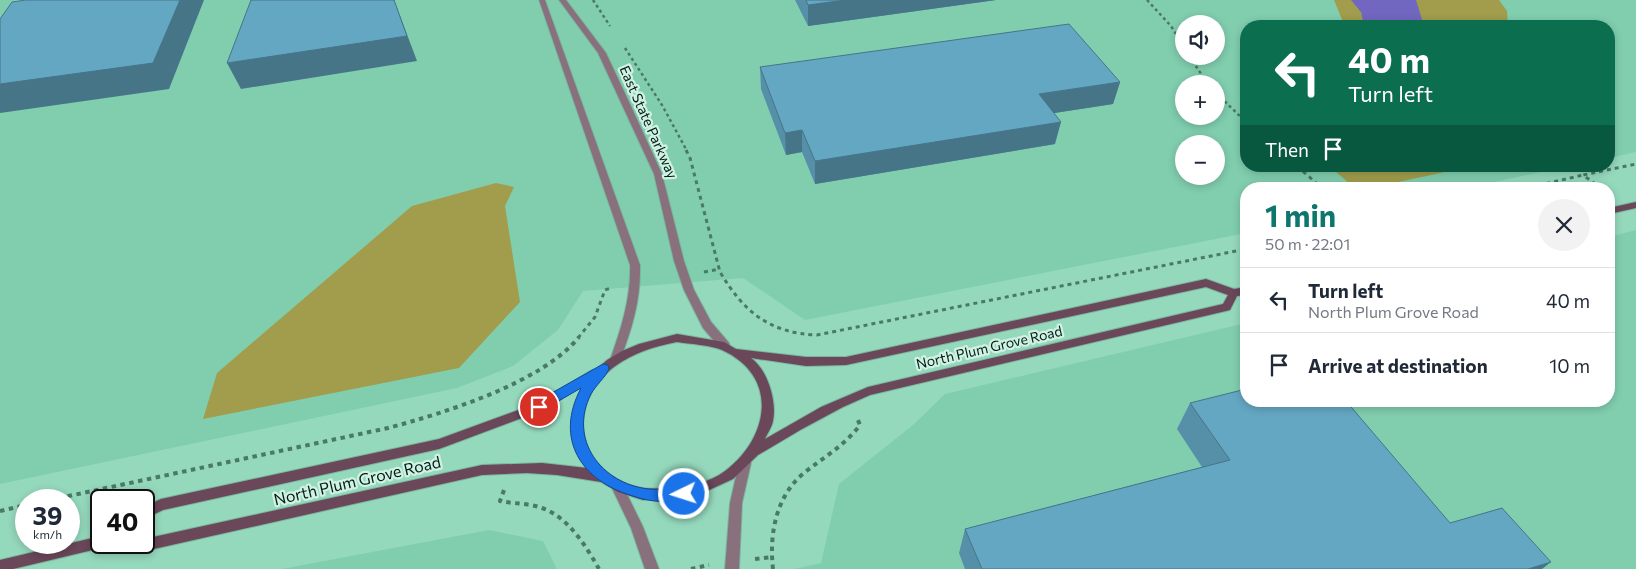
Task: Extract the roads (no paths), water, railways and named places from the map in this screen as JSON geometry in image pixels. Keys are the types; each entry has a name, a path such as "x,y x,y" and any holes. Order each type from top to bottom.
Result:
{"street":[{"path":"542,0 635,265 636,284 632,311 615,360"},
{"name":"East State Parkway","path":"562,0 602,54 626,104 658,174 679,261 689,290 707,325 725,346"},
{"path":"1615,210 1636,205"},
{"name":"North Plum Grove Road","path":"737,352 800,362 831,363 1206,283 1234,293 1240,292"},
{"name":"North Plum Grove Road","path":"755,452 810,418 848,398 868,391 1226,307 1234,293"},
{"path":"694,338 725,346 737,352 756,368 763,378 770,401 767,427 755,452 745,463 718,482 684,494 648,495 617,486 593,468 579,444 577,431 580,404 586,392 603,369 629,351 661,340 694,338"},
{"name":"North Plum Grove Road","path":"155,507 161,504 439,444 539,407 603,369"},
{"path":"732,569 736,503 745,463"},
{"name":"North Plum Grove Road","path":"155,543 482,470 550,468 575,470 603,477"},
{"path":"617,486 637,527 652,569"},
{"path":"0,566 90,545"}]}
